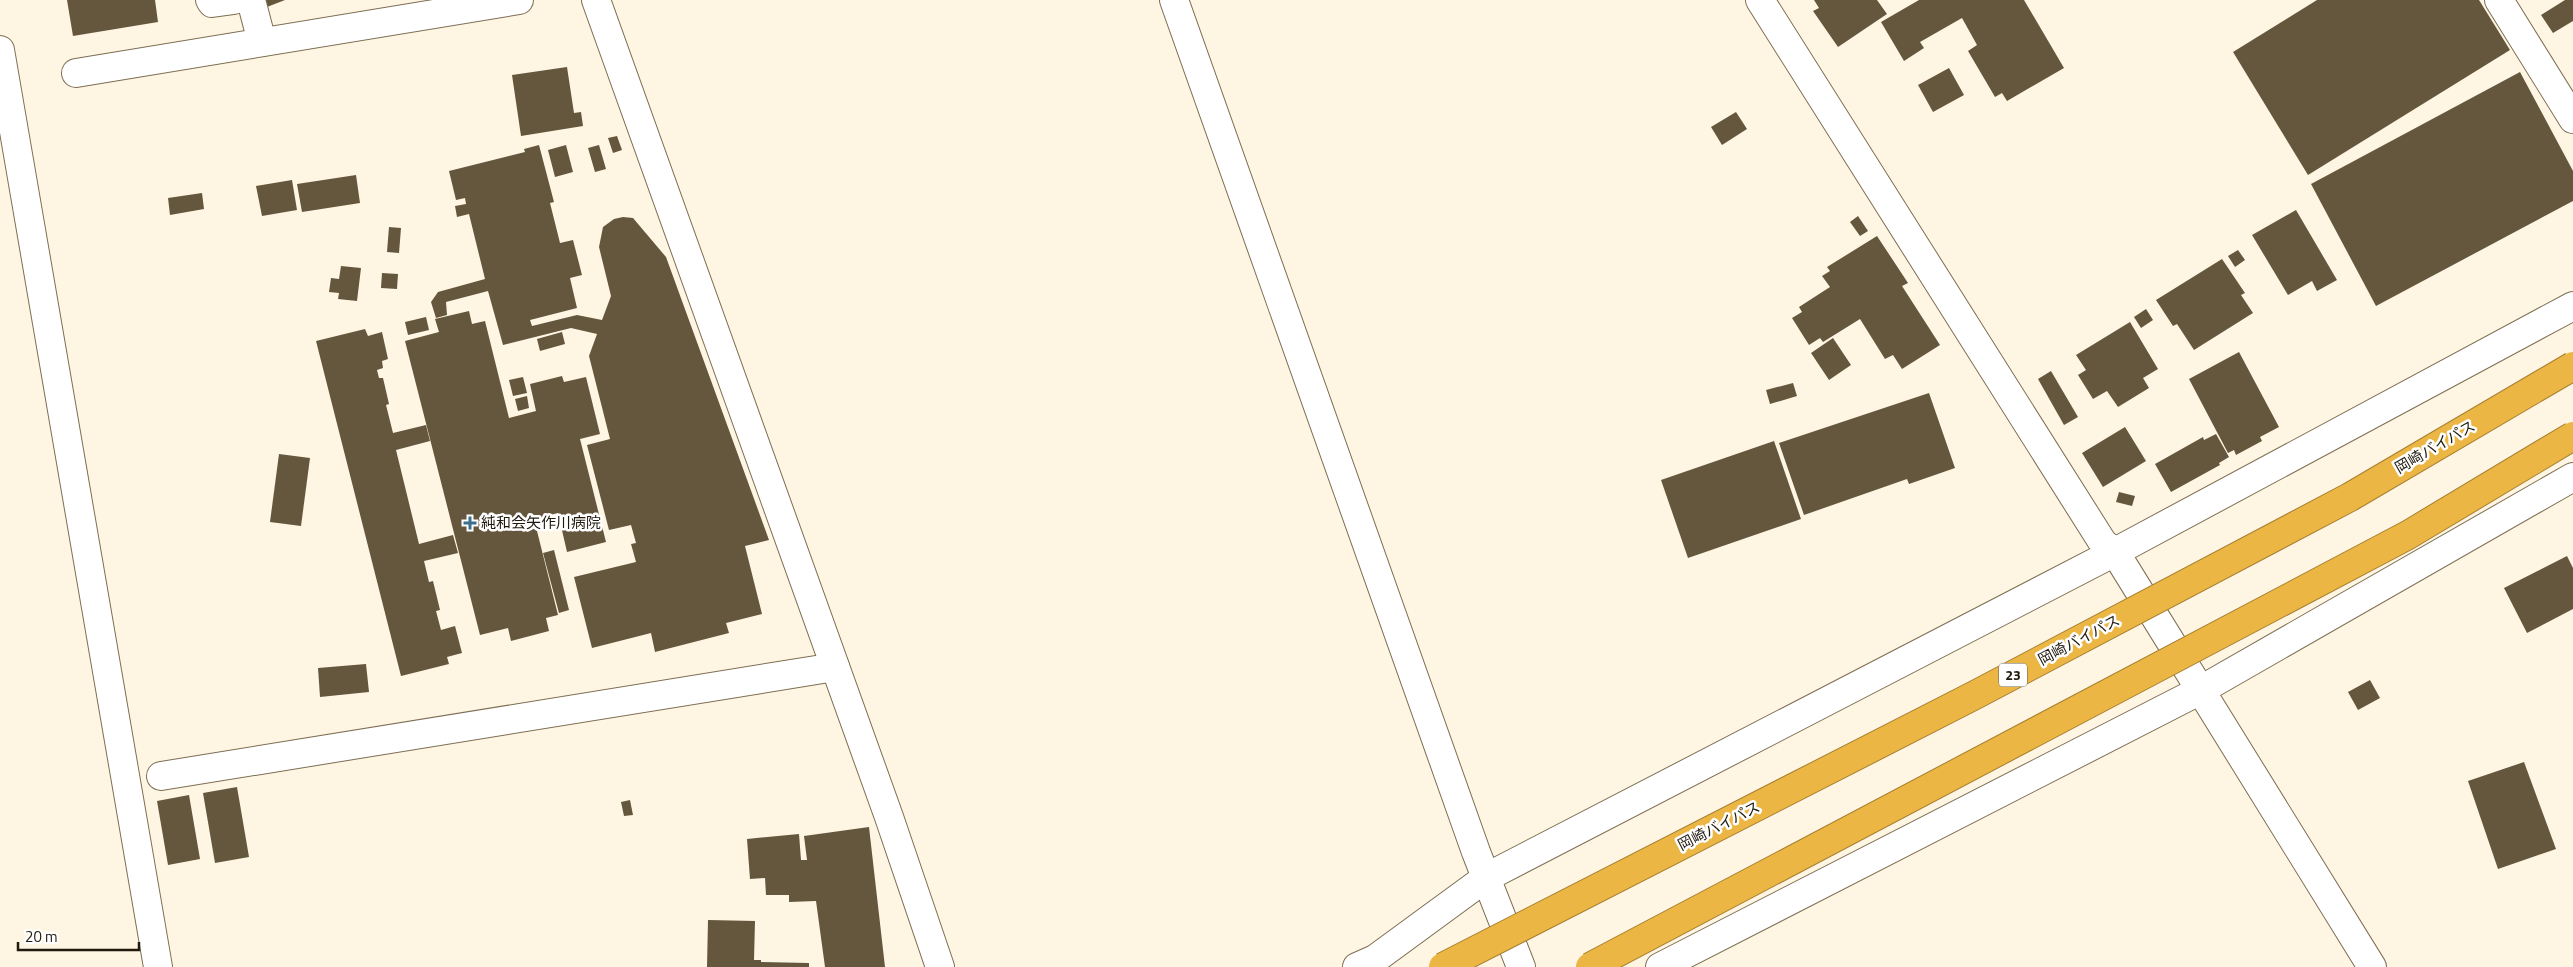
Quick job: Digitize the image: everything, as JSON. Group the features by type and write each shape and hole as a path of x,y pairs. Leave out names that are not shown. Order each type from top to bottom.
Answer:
{"highway":[{"name":"岡崎バイパス","path":"1443,967 1975,695 2350,497 2573,366"},
{"path":"1590,967 2408,535 2573,436"}],"street":[{"path":"210,0 212,3 234,0"},
{"path":"251,0 262,42"},
{"path":"76,73 519,0"},
{"path":"596,0 835,667 940,967"},
{"path":"1174,0 1476,852 1520,967"},
{"path":"1760,0 2103,543 2115,552 2199,691 2372,967"},
{"path":"2499,0 2573,119"},
{"path":"0,50 158,967"},
{"path":"1358,967 1375,959 1487,877 2115,552 2573,306"},
{"path":"1660,967 2199,691 2573,477"},
{"path":"160,776 835,667"}],"building":[{"path":"67,0 155,0 158,22 73,36"},
{"path":"264,0 285,0 267,7"},
{"path":"1814,0 1877,0 1887,14 1838,47 1813,11 1819,8"},
{"path":"1919,0 2024,0 2064,68 2007,101 2002,93 1995,97 1968,51 1977,45 1962,18 1920,42 1924,48 1904,61 1881,22"},
{"path":"2317,0 2479,0 2510,50 2308,175 2233,52"},
{"path":"2565,0 2573,0 2573,21 2553,33 2541,15"},
{"path":"567,67 574,113 581,112 583,126 521,136 512,75"},
{"path":"1949,68 1964,95 1933,112 1918,85"},
{"path":"2520,72 2573,171 2573,201 2376,306 2311,184"},
{"path":"1736,112 1747,129 1722,145 1711,127"},
{"path":"617,136 622,150 613,153 608,138"},
{"path":"539,145 554,202 550,203 560,243 573,240 582,275 570,278 577,308 530,320 532,326 577,315 602,320 611,296 599,247 603,227 614,219 623,217 633,218 666,257 769,540 745,546 762,614 726,623 729,633 655,652 651,633 592,648 574,577 636,562 631,544 636,543 631,525 609,530 587,445 610,439 589,356 597,334 571,328 503,345 488,291 446,302 447,315 436,318 431,302 438,292 485,279 469,214 457,217 455,206 466,204 465,198 456,200 449,171 525,152 524,149"},
{"path":"566,145 573,172 555,177 548,150"},
{"path":"599,145 606,169 595,172 588,148"},
{"path":"356,175 360,203 302,212 297,184"},
{"path":"292,180 297,210 262,216 256,186"},
{"path":"202,193 204,209 170,215 168,198"},
{"path":"2296,210 2337,280 2317,291 2312,281 2288,295 2252,235"},
{"path":"1858,216 1868,231 1860,236 1850,222"},
{"path":"389,227 401,228 399,253 387,252"},
{"path":"1877,236 1908,283 1902,286 1940,345 1902,369 1893,355 1885,359 1860,319 1823,342 1820,338 1809,345 1792,318 1802,312 1799,307 1830,287 1822,276 1830,271 1827,267"},
{"path":"2238,250 2245,260 2235,267 2228,256"},
{"path":"2222,259 2245,293 2241,295 2253,313 2194,350 2177,324 2173,326 2156,300"},
{"path":"341,266 361,268 357,301 338,299 339,293 329,292 331,278 339,279"},
{"path":"382,273 398,274 397,289 381,288"},
{"path":"2146,309 2153,320 2141,328 2134,317"},
{"path":"469,311 472,324 485,321 509,418 536,411 530,384 562,376 564,382 586,377 600,434 580,439 606,542 567,552 558,513 534,519 558,615 546,618 549,631 511,641 508,628 480,635 405,341 439,332 435,319"},
{"path":"426,317 429,330 408,335 405,322"},
{"path":"2130,322 2158,369 2143,378 2149,388 2118,407 2107,391 2093,399 2078,375 2086,370 2076,355"},
{"path":"365,329 368,336 382,332 388,359 382,361 383,368 377,370 379,378 383,378 389,404 386,405 393,433 426,425 430,441 396,450 419,544 453,535 458,553 424,561 429,582 433,581 440,610 436,611 441,630 455,626 462,653 447,657 449,664 401,676 316,341"},
{"path":"562,332 565,344 540,351 537,339"},
{"path":"1833,338 1851,365 1829,380 1811,353"},
{"path":"2239,352 2279,427 2260,437 2262,441 2236,455 2234,450 2228,453 2189,379"},
{"path":"2051,371 2078,417 2064,425 2038,379"},
{"path":"523,377 527,393 513,396 509,380"},
{"path":"1793,383 1797,396 1770,404 1766,390"},
{"path":"1929,393 1955,468 1909,484 1907,479 1804,515 1779,443"},
{"path":"527,396 529,408 518,411 515,399"},
{"path":"2125,427 2146,461 2103,487 2082,453"},
{"path":"2216,434 2229,457 2219,463 2220,465 2171,492 2155,464 2203,437 2204,440"},
{"path":"1774,441 1801,519 1688,558 1661,480"},
{"path":"279,454 310,458 301,526 270,522"},
{"path":"2119,492 2135,496 2132,506 2116,502"},
{"path":"554,550 569,610 559,613 543,553"},
{"path":"2567,556 2573,568 2573,609 2527,633 2504,588"},
{"path":"366,664 369,692 320,697 318,668"},
{"path":"2370,680 2380,698 2358,710 2348,692"},
{"path":"2524,762 2556,849 2498,869 2468,781"},
{"path":"237,787 249,857 215,863 203,793"},
{"path":"189,795 200,859 168,865 157,801"},
{"path":"630,800 633,815 624,816 621,802"},
{"path":"869,827 885,967 825,967 816,901 789,902 789,895 766,895 765,878 750,879 747,839 799,834 801,860 807,860 804,836"},
{"path":"708,920 755,921 754,960 761,960 761,962 809,963 809,967 707,967"}],"place":[{"name":"純和会矢作川病院","path":"470,523"}]}
